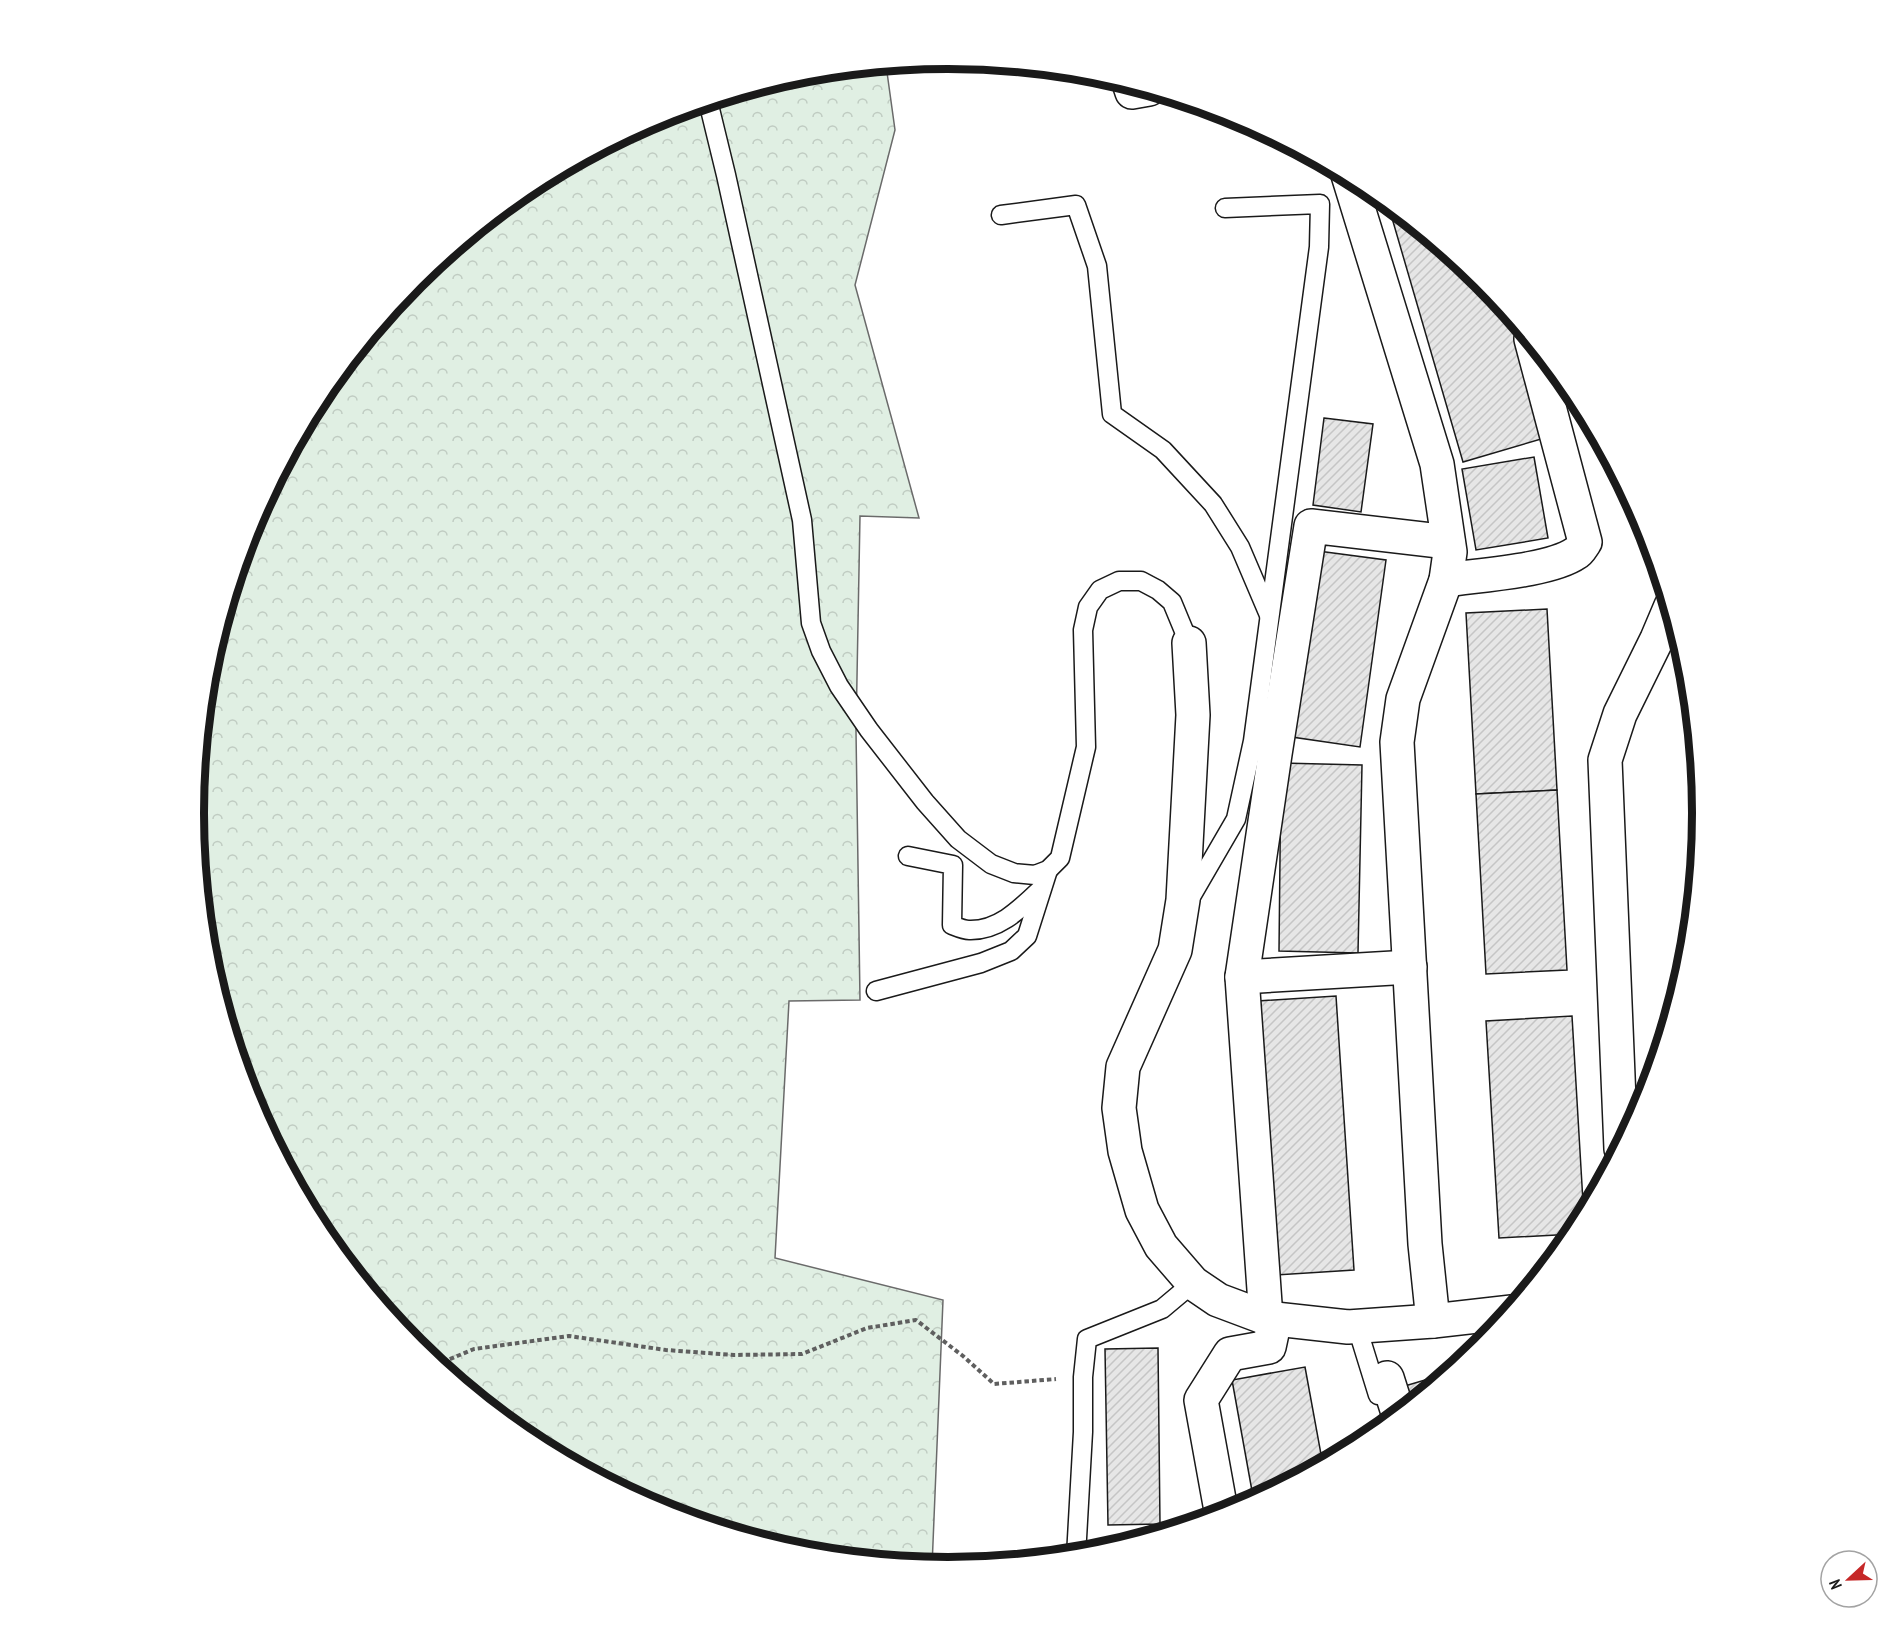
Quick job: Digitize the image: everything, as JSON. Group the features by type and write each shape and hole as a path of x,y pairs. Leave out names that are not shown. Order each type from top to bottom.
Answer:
{"street":[{"path":"1352,188 1437,464 1450,552 1446,580 1403,699 1397,742 1425,1244 1433,1322"},
{"path":"1446,580 1539,567 1560,561 1578,552 1585,542 1535,356"},
{"path":"1220,1506 1201,1400 1230,1354 1269,1347 1271,1318 1242,977 1311,526 1448,542"},
{"path":"1620,1133 1605,760 1620,714 1667,616"},
{"path":"1189,643 1193,715 1181,915 1175,950 1124,1067 1119,1108 1125,1151 1142,1210 1161,1246 1193,1283 1218,1300 1271,1318 1357,1327 1433,1322 1499,1314"},
{"path":"1242,977 1410,967"},
{"path":"1388,1378 1397,1408"}],"lane":[{"path":"710,109 802,520 811,623 821,651 839,686 869,730 958,839 991,864 1014,873 1035,875 1048,870 1060,858 1086,747 1083,630 1088,608 1100,590 1119,581 1141,581 1158,590 1172,602 1189,643"},
{"path":"1181,915 1236,819 1252,741 1319,247 1320,204 1225,208"},
{"path":"1001,216 1076,205 1097,266 1112,414 1163,450 1213,504 1240,547 1269,617"},
{"path":"908,856 953,865 952,925 968,931 990,928 1013,914 1043,888"},
{"path":"876,991 981,963 1011,951 1028,936 1048,870"},
{"path":"1077,1547 1083,1432 1083,1377 1087,1339 1162,1309 1193,1283"},
{"path":"1357,1327 1384,1417"}],"path":[{"path":"445,1361 474,1349 569,1336 666,1350 734,1356 802,1354 867,1328 915,1320 963,1356 994,1384 1083,1377"}],"green space":[{"path":"887,72 895,130 855,285 919,518 860,516 856,731 860,1000 789,1001 775,1258 943,1300 932,1557 851,1552 756,1533 664,1501 576,1458 535,1433 495,1404 422,1340 358,1267 329,1227 281,1143 244,1053 229,1006 218,959 210,911 206,862 204,814 210,716 229,621 244,574 281,484 304,441 329,400 389,323 422,287 495,223 535,194 619,146 664,126 756,94 803,83"}],"building":[{"path":"1392,218 1402,223 1475,287 1517,334 1548,437 1463,462"},
{"path":"1324,418 1373,424 1361,512 1313,505"},
{"path":"1534,457 1548,538 1476,550 1462,469"},
{"path":"1318,551 1386,560 1360,747 1292,737"},
{"path":"1547,609 1557,790 1476,794 1466,613"},
{"path":"1281,763 1362,765 1358,953 1279,951"},
{"path":"1557,790 1567,970 1486,974 1476,794"},
{"path":"1336,996 1354,1270 1276,1275 1258,1001"},
{"path":"1572,1016 1583,1202 1562,1235 1499,1238 1486,1021"},
{"path":"1158,1348 1160,1524 1108,1525 1105,1349"},
{"path":"1305,1367 1322,1458 1252,1492 1232,1380"},
{"path":"1434,1377 1403,1403 1398,1388"}]}
